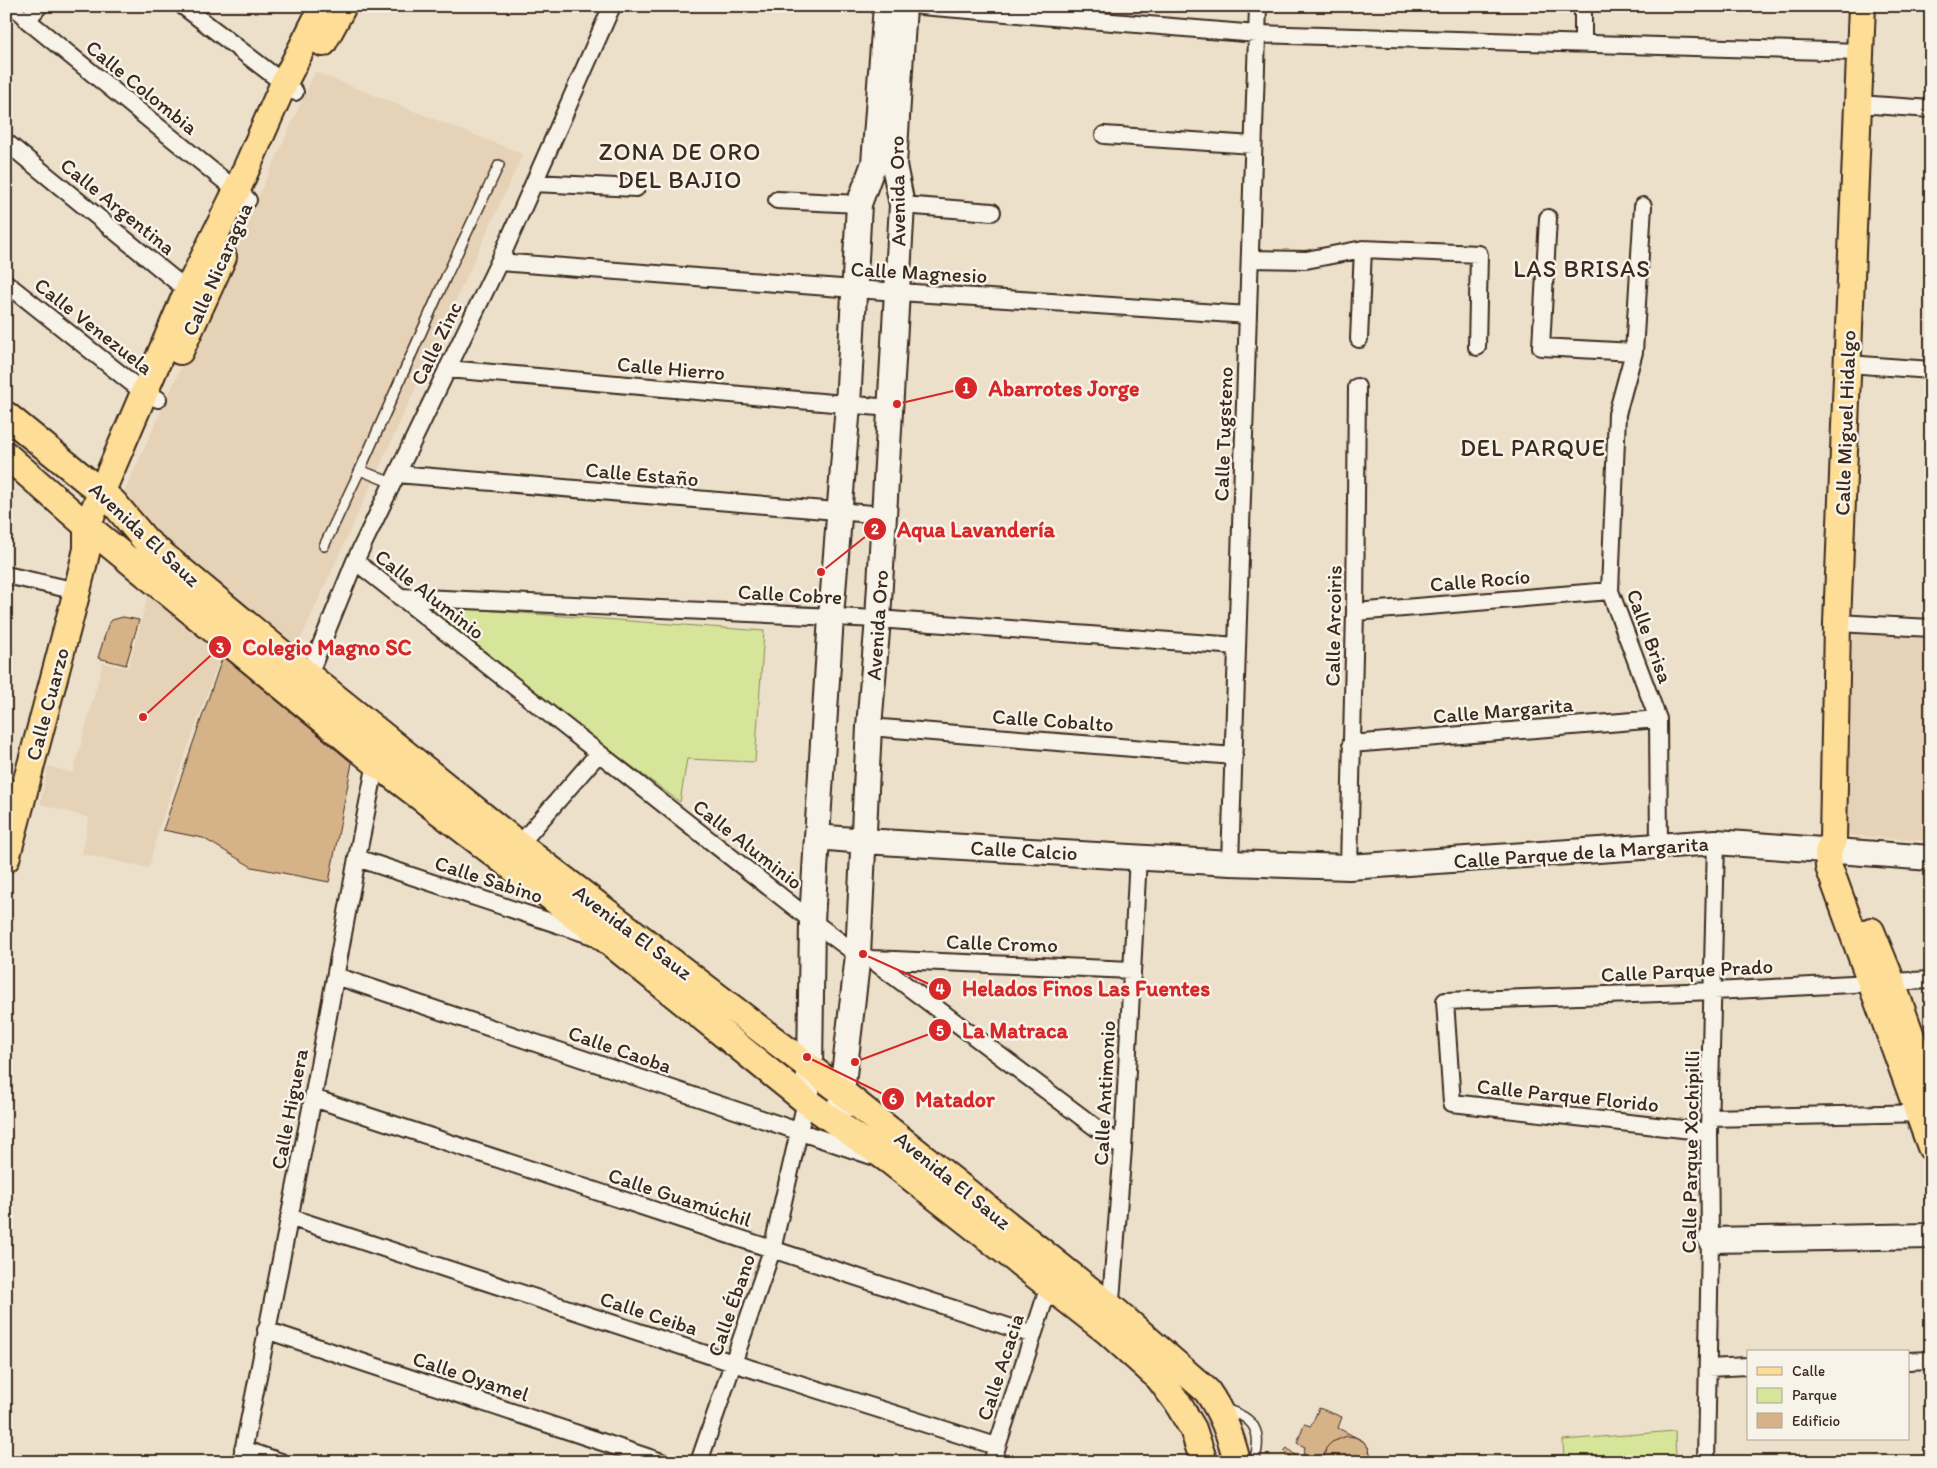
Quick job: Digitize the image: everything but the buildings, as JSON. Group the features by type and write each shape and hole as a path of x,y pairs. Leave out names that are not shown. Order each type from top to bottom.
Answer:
{"main road":[{"name":"Calle Nicaragua","path":"91,537 108,498 121,479 150,396 290,88 323,6"},
{"name":"Calle Nicaragua","path":"290,88 343,6"},
{"name":"Avenida Oro","path":"806,1101 810,1068 812,921 831,617 848,405 859,204 874,163 886,6"},
{"name":"Avenida Oro","path":"837,1123 865,957 864,841 869,727 878,619 902,205 894,165 904,6"},
{"name":"Calle Miguel Hidalgo","path":"1862,6 1837,623 1834,848 1829,868 1881,981 1927,1107 1931,1147"},
{"name":"Avenida El Sauz","path":"6,415 108,498 146,541 303,687 376,763 608,941 806,1101 890,1162 1049,1286 1109,1319 1171,1394 1193,1429 1204,1462"},
{"name":"Avenida El Sauz","path":"6,455 91,537 303,687 519,846 842,1092 1109,1319 1207,1390 1219,1407 1233,1444 1237,1462"},
{"name":"Calle Cuarzo","path":"6,859 14,801 77,591 91,537"},
{"name":"Calle Calcio","path":"817,837 1230,863"},
{"name":"Calle Parque de la Margarita","path":"1230,863 1349,867 1716,842 1834,848 1931,858"},
{"path":"1710,1240 1931,1236"}],"street":[{"name":"Calle Colombia","path":"10,6 242,196"},
{"path":"27,20 39,6"},
{"path":"183,6 290,88"},
{"name":"Calle Zinc","path":"303,687 355,561 499,262 612,6"},
{"path":"921,6 1257,34 1860,52"},
{"name":"Calle Tugsteno","path":"1230,863 1258,6"},
{"path":"1583,6 1583,44"},
{"path":"1858,104 1931,108"},
{"path":"1104,135 1253,144"},
{"name":"Calle Argentina","path":"6,142 195,296"},
{"path":"534,183 636,188"},
{"path":"777,200 859,204"},
{"path":"902,205 992,212"},
{"name":"Calle Brisa","path":"1643,206 1634,352 1617,414 1610,591 1658,719 1659,846"},
{"path":"1548,218 1540,347 1634,352"},
{"path":"1250,259 1306,260 1364,249 1479,254 1478,347"},
{"path":"1359,339 1364,249"},
{"name":"Calle Magnesio","path":"499,262 854,289 896,290 1248,315"},
{"name":"Calle Venezuela","path":"6,283 150,396"},
{"path":"1848,364 1931,370"},
{"name":"Calle Hierro","path":"447,369 890,408"},
{"name":"Calle Arcoiris","path":"1349,867 1355,612 1357,387"},
{"name":"Calle Estaño","path":"395,479 884,515"},
{"name":"Calle Aluminio","path":"355,561 812,921 865,957 1122,1148"},
{"path":"6,575 77,591"},
{"name":"Calle Rocío","path":"1355,612 1610,591"},
{"name":"Calle Cobre","path":"400,597 878,619 1237,646"},
{"path":"1837,623 1931,628"},
{"name":"Calle Margarita","path":"1352,744 1658,719"},
{"name":"Calle Cobalto","path":"869,727 1234,756"},
{"path":"519,846 598,754"},
{"name":"Calle Higuera","path":"242,1455 313,1098 376,763"},
{"name":"Calle Parque Xochipilli","path":"1706,1462 1716,842"},
{"name":"Calle Antimonio","path":"1109,1319 1122,1148 1138,856"},
{"name":"Calle Sabino","path":"357,858 608,941"},
{"name":"Calle Cromo","path":"865,957 1132,970"},
{"name":"Calle Caoba","path":"336,976 890,1162"},
{"name":"Calle Parque Prado","path":"1452,1103 1445,1001 1714,991 1881,981 1931,980"},
{"name":"Calle Guamúchil","path":"313,1098 1033,1335"},
{"name":"Calle Ébano","path":"698,1462 772,1250 806,1101"},
{"name":"Calle Parque Florido","path":"1452,1103 1710,1125 1927,1107"},
{"name":"Calle Ceiba","path":"289,1217 733,1363 996,1446"},
{"name":"Calle Acacia","path":"992,1462 1049,1286"},
{"name":"Calle Oyamel","path":"266,1330 662,1462"},
{"path":"1910,1361 1931,1360"},
{"path":"1708,1368 1747,1366"},
{"path":"242,1455 281,1462"}],"lane":[{"path":"324,546 499,165"},
{"path":"360,470 395,479"},
{"path":"1219,1407 1244,1416 1252,1424 1259,1442 1254,1462"}],"shaded area":[{"path":"315,72 523,154 295,651 157,543 123,495"},
{"path":"148,596 221,655 159,828 149,868 82,854 89,818 40,804 48,766 73,773 103,663 128,668"},
{"path":"1853,633 1931,638 1931,841 1846,835"}],"green space":[{"path":"414,605 764,631 755,762 687,759 680,802"},
{"path":"1675,1431 1676,1462 1564,1462 1563,1440"}],"place":[{"name":"Abarrotes Jorge","path":"897,404"},
{"name":"Aqua Lavandería","path":"821,572"},
{"name":"Colegio Magno SC","path":"143,717"},
{"name":"Helados Finos Las Fuentes","path":"863,954"},
{"name":"Matador","path":"807,1057"},
{"name":"La Matraca","path":"855,1062"}],"district":[{"name":"ZONA DE ORO DEL BAJIO","path":"680,165"},
{"name":"LAS BRISAS","path":"1582,268"},
{"name":"DEL PARQUE","path":"1533,447"}]}
